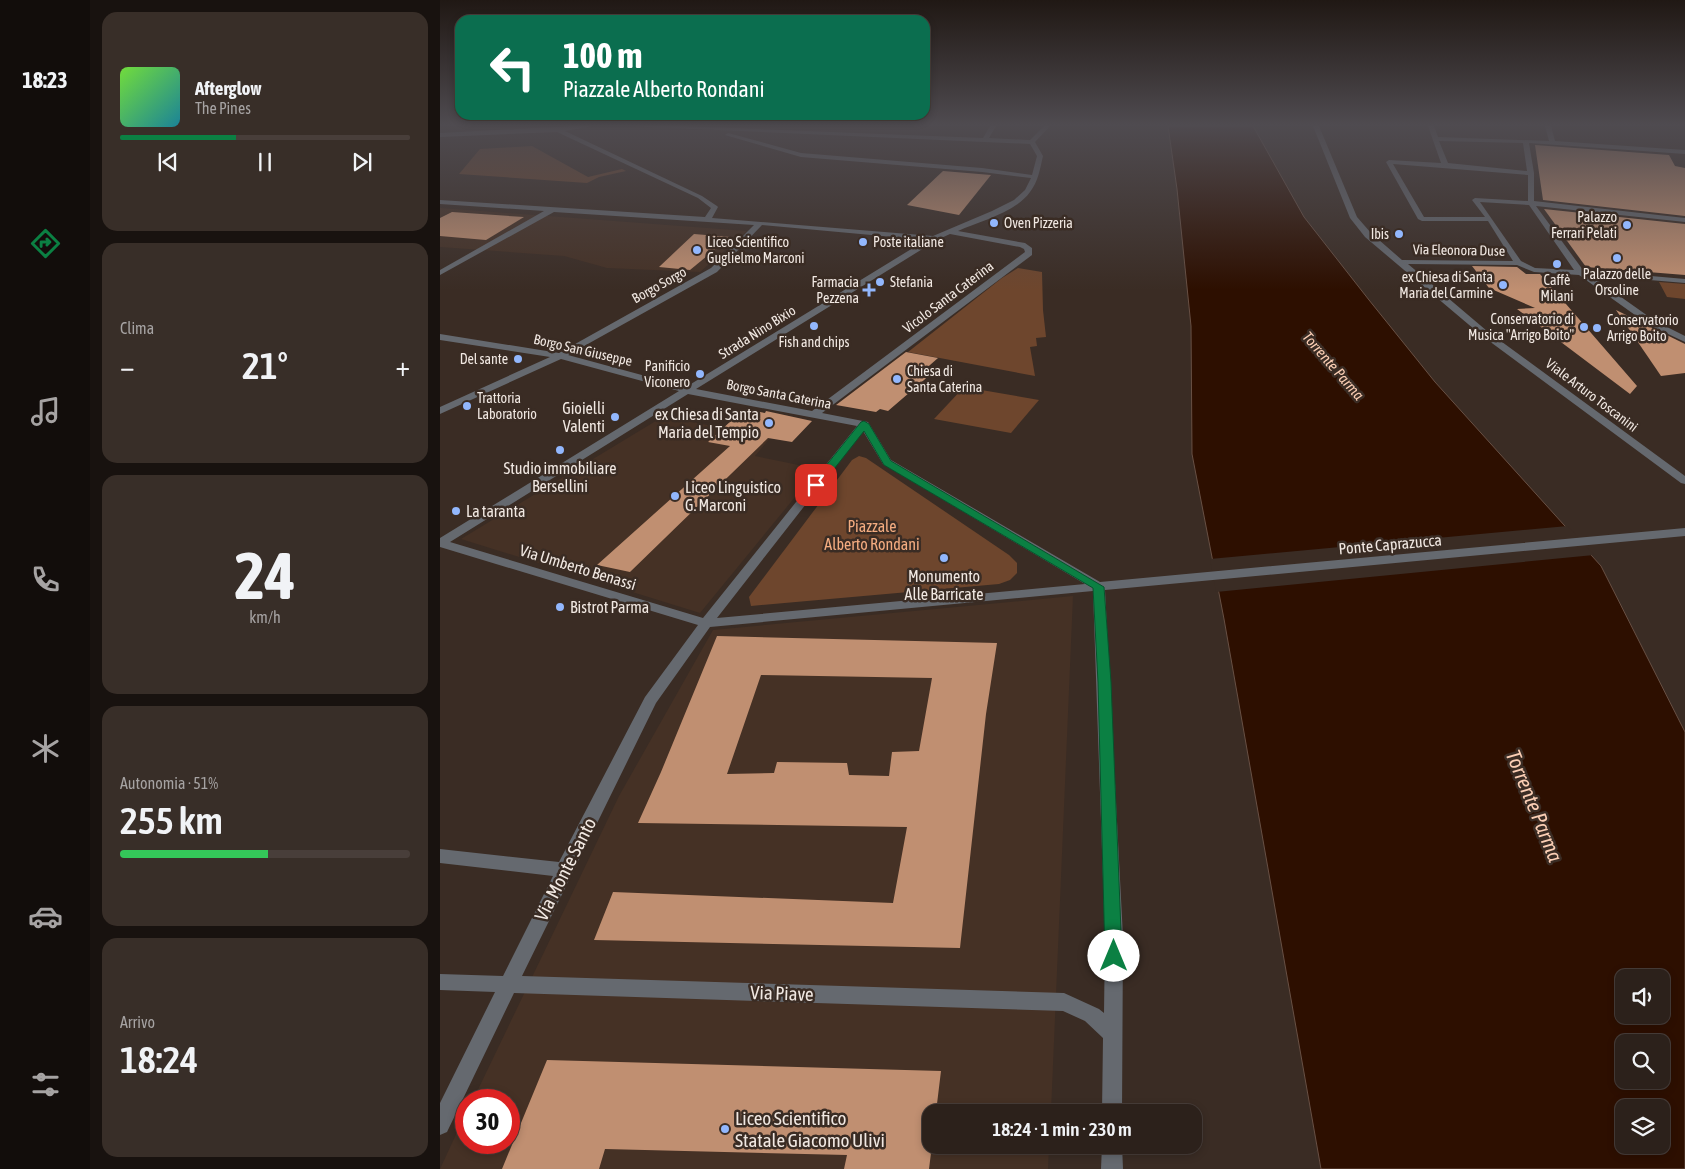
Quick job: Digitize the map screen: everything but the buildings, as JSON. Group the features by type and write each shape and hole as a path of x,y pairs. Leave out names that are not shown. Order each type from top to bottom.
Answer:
{"street":[{"path":"664,181 715,207 707,220"},
{"name":"Strada Nino Bixio","path":"440,543 934,238 1011,205 1025,194 1032,181"},
{"name":"Viale Arturo Toscanini","path":"1339,181 1354,218 1368,235 1399,262 1484,333 1685,481"},
{"path":"1400,181 1422,219 1490,219"},
{"path":"1532,181 1531,203 1580,272 1652,323 1685,339"},
{"path":"1518,263 1490,219 1475,200 1531,203 1685,220"},
{"path":"440,202 760,223 934,238"},
{"path":"440,273 553,209"},
{"name":"Borgo Sorgo","path":"440,411 560,356 714,270 760,223"},
{"name":"Vicolo Santa Caterina","path":"814,414 1029,253 1028,248 1022,245 948,232"},
{"name":"Via Eleonora Duse","path":"1399,262 1518,263 1534,270 1685,281"},
{"name":"Borgo San Giuseppe","path":"440,337 560,356 689,391"},
{"name":"Borgo Santa Caterina","path":"689,391 864,424"},
{"path":"706,623 864,424 887,462 1099,587"},
{"name":"Ponte Caprazucca","path":"1099,587 1685,532"},
{"name":"Via Umberto Benassi","path":"440,543 706,623"},
{"path":"706,623 1099,587"},
{"path":"1099,587 1114,937 1112,1104"},
{"name":"Via Monte Santo","path":"440,1125 564,870 650,701 706,623"},
{"path":"440,856 564,870"},
{"name":"Via Piave","path":"440,982 1064,1002 1092,1015 1113,1034"},
{"path":"1112,1154 1112,1169"}],"shaded area":[{"path":"440,208 747,231 700,272 607,268 564,256 440,247"},
{"path":"664,416 770,438 755,456 818,469 700,613 461,539"},
{"path":"1073,596 1051,1104 922,1104 922,1154 1049,1154 1048,1169 440,1169 455,1137 455,1154 520,1154 520,1089 478,1089 619,796 713,630"}],"green space":[{"path":"552,181 592,181 587,183"},
{"path":"1018,268 1042,272 1046,337 1036,338 1037,346 1030,347 1035,376 908,352 1002,278"},
{"path":"1659,282 1685,284 1685,299 1667,297"},
{"path":"964,387 1039,400 1011,433 934,419"},
{"name":"Piazzale Alberto Rondani","path":"859,456 866,458 1009,555 1017,563 1017,573 1010,580 999,584 751,606 749,597 852,460"}],"water":[{"name":"Torrente Parma","path":"1176,181 1284,181 1304,217 1435,382 1601,566 1685,732 1685,1169 1321,1169 1224,619 1192,454 1191,326"}],"pier":[{"path":"1568,526 1594,555 1216,592 1210,559"}],"place":[{"name":"Oven Pizzeria","path":"994,223"},
{"name":"Palazzo Ferrari Pelati","path":"1627,225"},
{"name":"Ibis","path":"1399,234"},
{"name":"Poste italiane","path":"863,242"},
{"name":"Liceo Scientifico Guglielmo Marconi","path":"697,250"},
{"name":"Palazzo delle Orsoline","path":"1617,258"},
{"name":"Caffè Milani","path":"1557,264"},
{"name":"Stefania","path":"880,282"},
{"name":"ex Chiesa di Santa Maria del Carmine","path":"1503,285"},
{"name":"Farmacia Pezzena","path":"869,290"},
{"name":"Fish and chips","path":"814,326"},
{"name":"Conservatorio di Musica \"Arrigo Boito\"","path":"1584,327"},
{"name":"Conservatorio Arrigo Boito","path":"1597,328"},
{"name":"Del sante","path":"518,359"},
{"name":"Panificio Viconero","path":"700,374"},
{"name":"Chiesa di Santa Caterina","path":"897,379"},
{"name":"Trattoria Laboratorio","path":"467,406"},
{"name":"Gioielli Valenti","path":"615,417"},
{"name":"ex Chiesa di Santa Maria del Tempio","path":"769,423"},
{"name":"Studio immobiliare Bersellini","path":"560,450"},
{"name":"Liceo Linguistico G. Marconi","path":"675,496"},
{"name":"La taranta","path":"456,511"},
{"name":"Monumento Alle Barricate","path":"944,558"},
{"name":"Bistrot Parma","path":"560,607"},
{"name":"Liceo Scientifico Statale Giacomo Ulivi","path":"725,1129"}],"route":[{"path":"816,485 864,424 887,462 1099,587 1114,956"}]}
